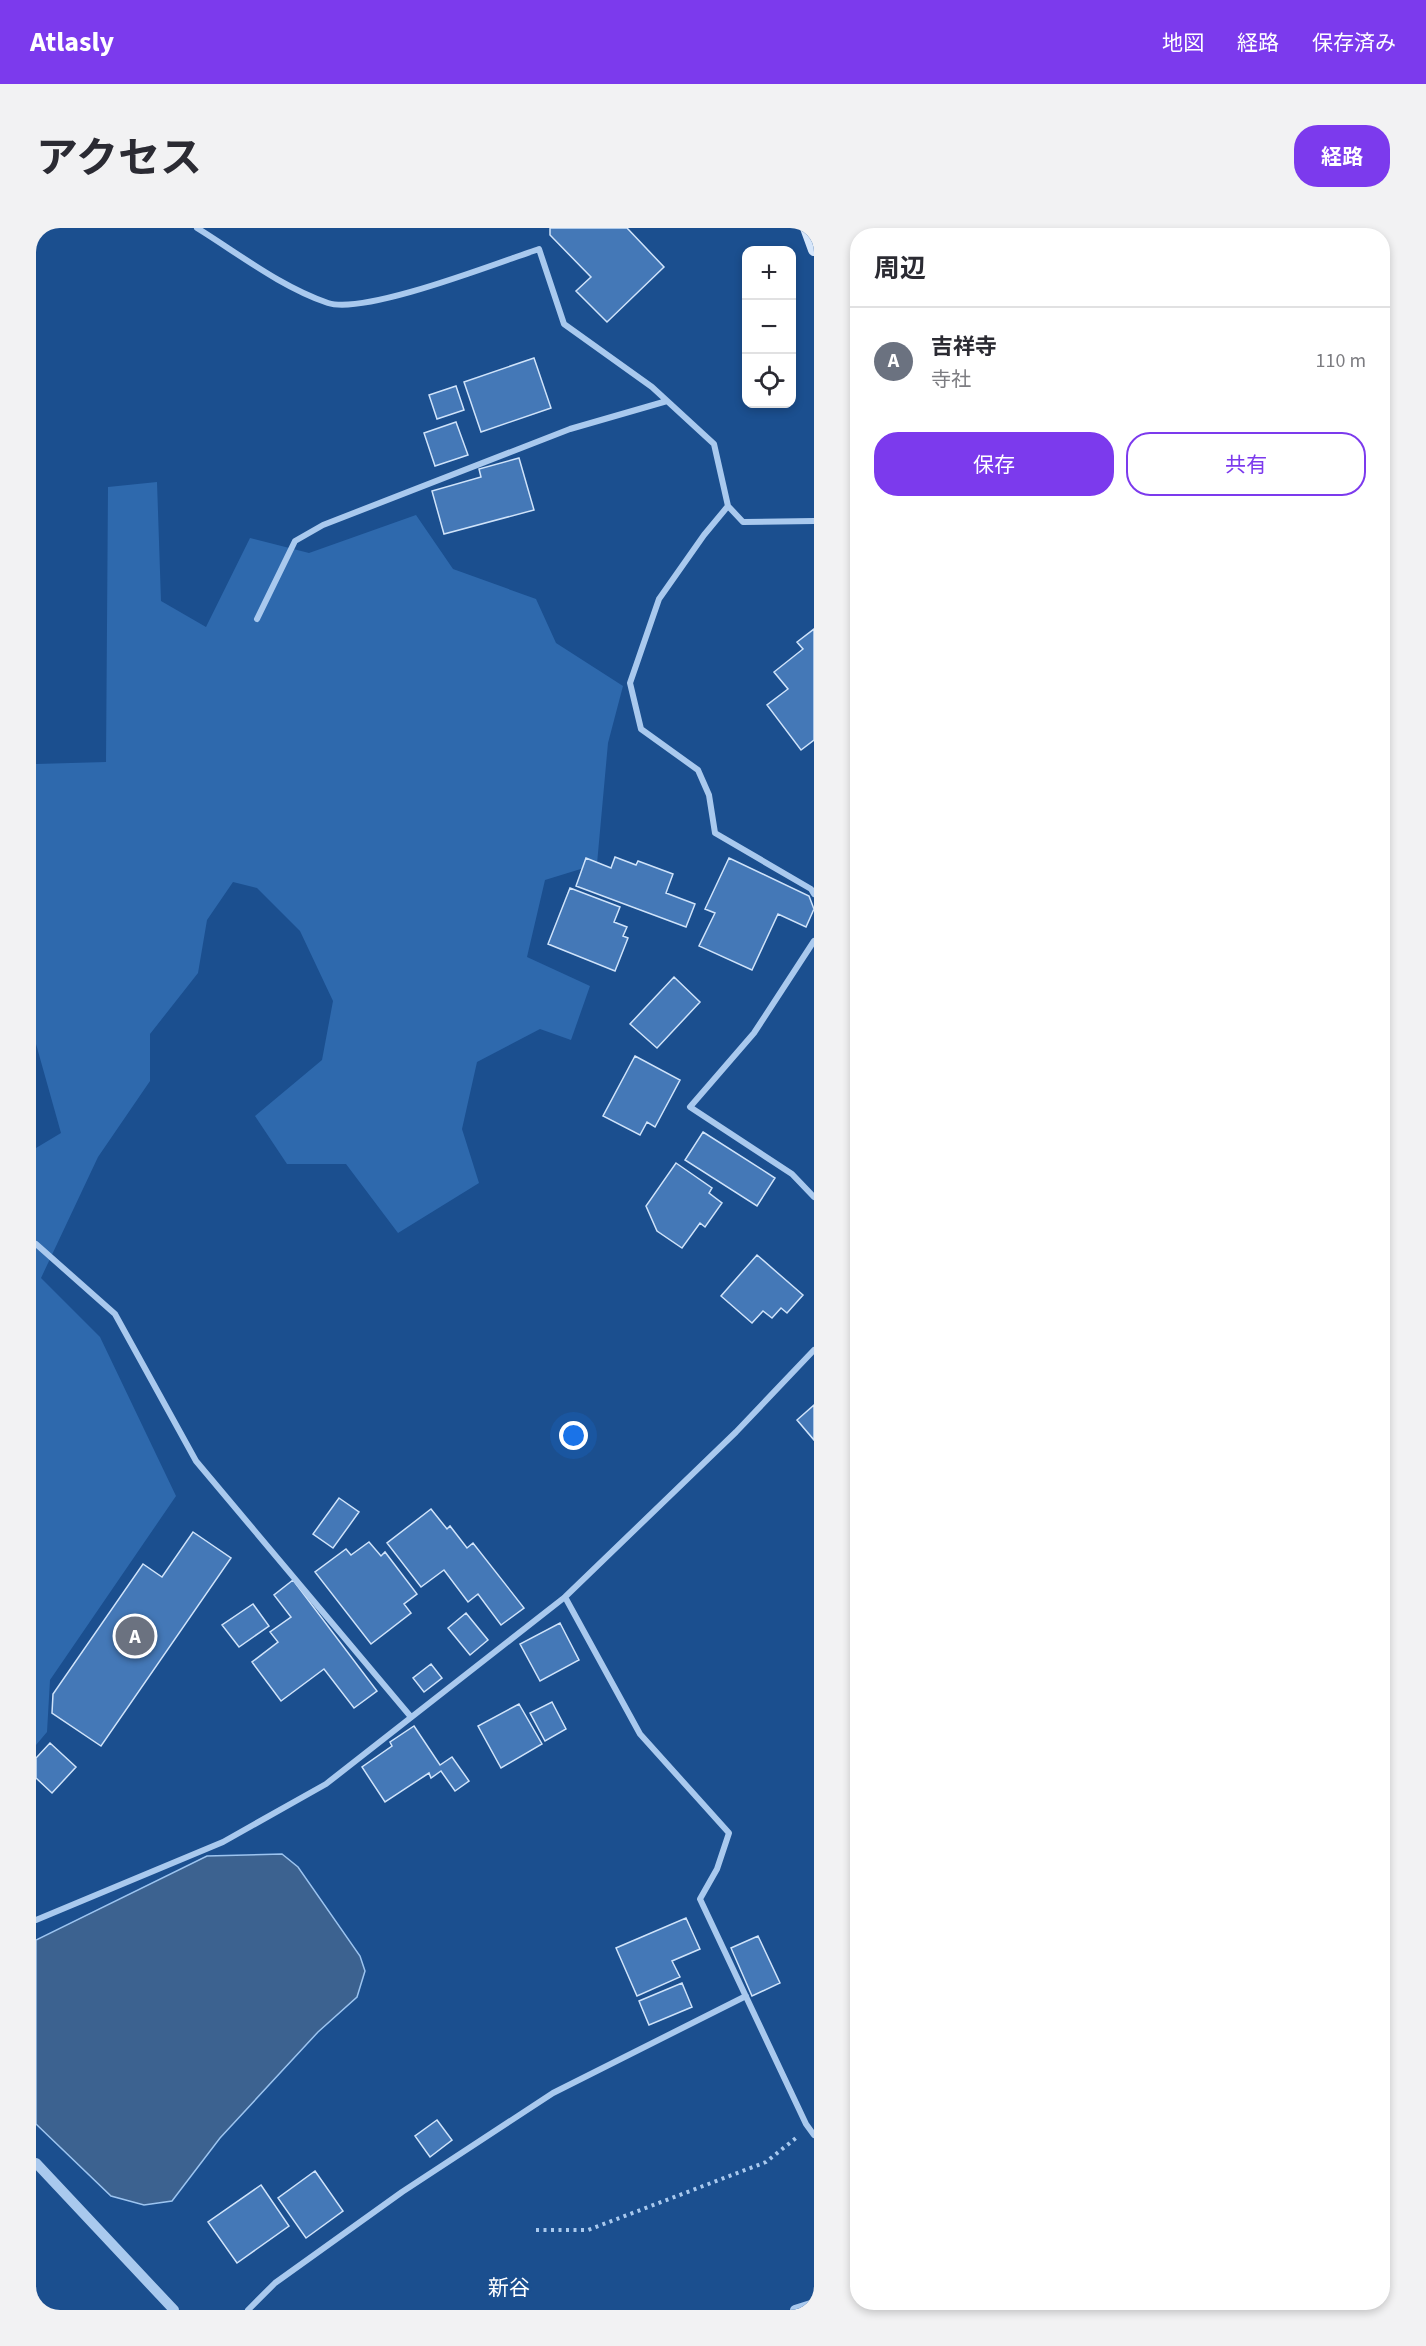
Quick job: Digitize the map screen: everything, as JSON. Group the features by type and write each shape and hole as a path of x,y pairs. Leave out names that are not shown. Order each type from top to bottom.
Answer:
{"main road":[{"path":"806,228 814,250"}],"street":[{"path":"197,228 292,287 330,304 372,303 539,249 564,324 652,387 714,444 728,506 743,522 814,521"},
{"path":"257,619 295,542 322,525 570,429 667,401"},
{"path":"728,506 704,535 659,599 630,683 640,729 698,770 709,795 715,833 811,889 814,894"},
{"path":"814,941 754,1033 690,1107 792,1174 814,1197"},
{"path":"36,1244 115,1314 196,1461 411,1717"},
{"path":"36,1920 223,1842 326,1784 565,1597 736,1432 814,1350"},
{"path":"565,1597 640,1734 729,1833 717,1869 700,1899 814,2134"},
{"path":"248,2310 275,2283 392,2199 553,2093 746,1996"},
{"path":"36,2163 174,2310"},
{"path":"795,2310 814,2304"}],"path":[{"path":"536,2230 588,2230 766,2162 809,2127"}],"shaded area":[{"path":"157,482 161,601 206,627 250,538 309,553 416,515 453,569 536,599 556,643 623,686 608,743 597,864 545,880 527,957 590,986 571,1040 540,1029 477,1062 462,1129 479,1183 398,1233 346,1164 287,1164 255,1116 322,1060 333,1001 300,931 257,888 233,882 207,920 198,973 150,1034 150,1081 98,1157 41,1278 100,1337 176,1496 50,1680 47,1732 36,1745 36,1148 61,1133 36,1044 36,764 106,762 108,487"},
{"path":"282,1854 298,1867 360,1956 365,1971 357,1997 318,2032 220,2138 172,2201 144,2205 111,2196 36,2124 36,1940 207,1856"}],"building":[{"path":"550,228 627,228 664,267 607,322 576,291 591,277 550,235"},
{"path":"534,358 551,408 481,432 464,382"},
{"path":"456,386 464,410 437,419 429,395"},
{"path":"456,422 468,455 435,466 424,433"},
{"path":"519,458 534,510 444,534 432,491 481,477 479,469"},
{"path":"814,629 814,740 801,750 767,705 788,689 774,672 803,649 797,642"},
{"path":"615,857 636,865 638,861 673,874 666,893 695,904 686,927 576,886 586,858 611,868"},
{"path":"729,858 809,896 814,909 806,927 778,914 752,970 699,946 715,913 705,909"},
{"path":"570,888 620,907 614,922 627,927 623,936 628,938 615,971 548,944"},
{"path":"674,977 700,1002 657,1048 630,1024"},
{"path":"635,1056 680,1080 655,1127 647,1122 640,1135 603,1116"},
{"path":"703,1132 775,1178 757,1206 685,1160"},
{"path":"676,1163 712,1188 709,1193 722,1203 705,1227 700,1223 682,1248 657,1231 646,1206"},
{"path":"757,1255 803,1295 787,1313 781,1308 772,1318 763,1311 752,1323 721,1296"},
{"path":"814,1405 814,1440 797,1420"},
{"path":"339,1498 359,1512 333,1548 313,1534"},
{"path":"431,1509 447,1529 450,1526 467,1548 473,1543 524,1608 501,1625 478,1594 468,1602 444,1570 421,1587 387,1543"},
{"path":"193,1532 231,1558 101,1746 52,1713 53,1694 143,1564 162,1577"},
{"path":"369,1542 381,1556 385,1552 417,1594 404,1604 411,1613 371,1644 315,1572 346,1549 351,1555"},
{"path":"293,1580 377,1691 354,1708 324,1669 281,1701 252,1662 278,1642 270,1632 291,1617 274,1595"},
{"path":"253,1604 269,1626 239,1647 222,1625"},
{"path":"466,1613 488,1640 470,1655 448,1628"},
{"path":"560,1623 579,1660 540,1681 520,1644"},
{"path":"431,1664 442,1678 424,1692 413,1678"},
{"path":"552,1702 566,1729 545,1741 530,1713"},
{"path":"519,1704 542,1744 501,1768 478,1726"},
{"path":"414,1726 440,1765 452,1757 469,1781 455,1791 441,1771 431,1778 429,1773 385,1802 362,1767 392,1746 390,1742"},
{"path":"50,1743 76,1767 52,1793 36,1778 36,1758"},
{"path":"686,1918 700,1949 672,1961 680,1977 637,1996 616,1948"},
{"path":"758,1936 780,1983 752,1996 731,1948"},
{"path":"682,1983 692,2007 649,2025 639,2001"},
{"path":"437,2120 452,2140 430,2157 415,2136"},
{"path":"315,2171 343,2211 306,2238 278,2198"},
{"path":"261,2185 289,2226 237,2263 208,2222"}],"place":[{"name":"吉祥寺","path":"135,1636"}],"district":[{"name":"新谷","path":"509,2288"}]}
